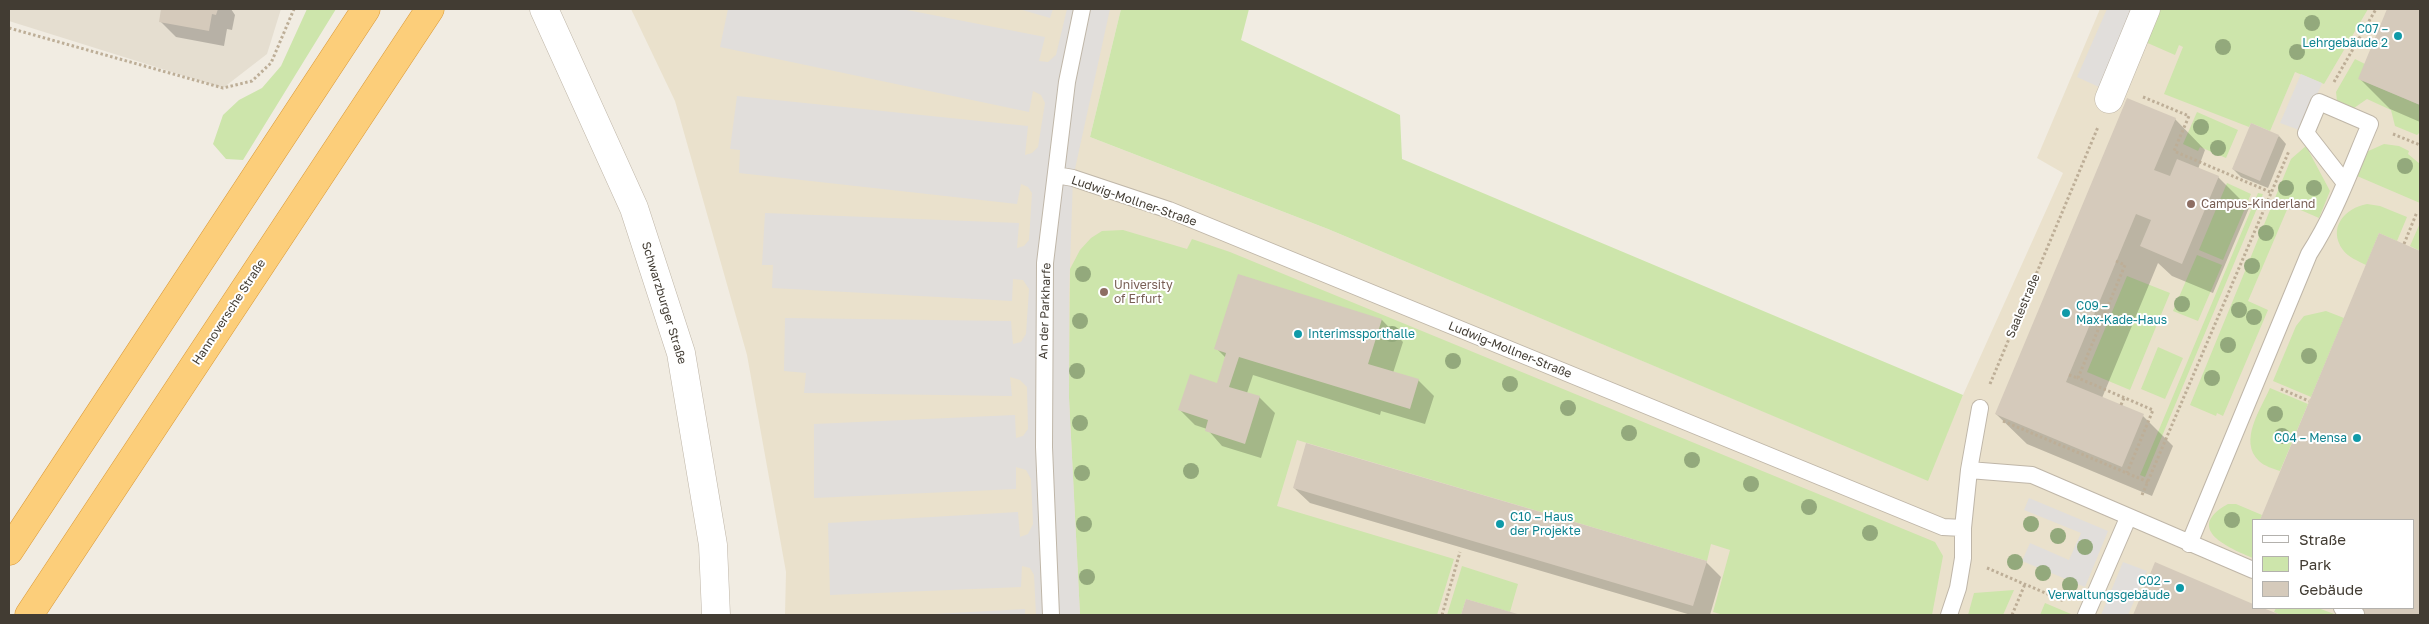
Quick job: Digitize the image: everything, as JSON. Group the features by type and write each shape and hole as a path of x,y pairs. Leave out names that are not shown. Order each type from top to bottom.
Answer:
{"highway":[{"path":"9,551 366,9"},
{"name":"Hannoversche Straße","path":"29,615 430,9"}],"street":[{"name":"Schwarzburger Straße","path":"544,9 634,208 682,353 713,545 716,615"},
{"path":"2109,99 2146,9"}],"lane":[{"name":"An der Parkharfe","path":"1050,615 1044,447 1043,355 1045,264 1067,82 1082,9"},
{"path":"2189,544 2309,254 2325,230 2345,183 2370,124 2319,102 2306,133 2345,183"},
{"name":"Ludwig-Mollner-Straße","path":"1056,175 1074,178 1169,210 1943,527 1963,528"},
{"path":"1949,615 1958,588 1964,558 1963,528 1969,470 1979,410"},
{"path":"1969,470 2032,475 2130,519 2252,570"},
{"path":"2087,613 2130,519"}],"path":[{"path":"9,28 223,88 252,81 271,63 294,9"},
{"path":"2319,102 2338,76 2376,9"},
{"name":"Saalestraße","path":"1979,410 2109,99"},
{"path":"2177,111 2189,116 2174,151 2270,192"},
{"path":"2130,519 2148,482 2287,154 2306,133"},
{"path":"2416,143 2420,138"},
{"path":"2404,244 2417,212"},
{"path":"2078,378 2125,265 2116,261"},
{"path":"2069,375 2153,410 2127,473"},
{"path":"2296,395 2309,401"},
{"path":"2121,405 2124,398"},
{"path":"1979,410 2148,482"},
{"path":"1442,615 1460,552"},
{"path":"1964,558 2087,613"},
{"path":"2012,615 2025,584"}],"shaded area":[{"path":"9,9 281,9 267,54 223,88 9,21"},
{"name":"University of Erfurt","path":"631,9 1121,9 1090,137 1328,229 1927,480 1963,395 2063,173 2037,158 2100,9 2420,9 2420,615 785,615 786,572 747,355 675,101"},
{"path":"728,9 902,9 1045,37 1039,61 1048,62 1056,55 1067,9 1110,9 1073,178 1069,295 1069,398 1080,615 1036,615 1034,575 1030,568 1022,566 1021,587 830,595 828,523 1018,512 1020,537 1028,534 1033,524 1031,479 1026,470 1016,467 1016,489 814,498 814,424 1015,415 1016,438 1023,436 1028,429 1027,387 1020,380 1010,377 1012,396 804,393 806,373 784,371 785,318 1011,321 1013,344 1021,342 1026,334 1029,289 1023,280 1013,279 1012,301 772,288 773,265 762,265 765,213 1019,223 1017,248 1024,246 1029,240 1032,193 1028,187 1021,184 1017,204 739,173 740,150 730,149 737,96 1028,126 1025,155 1032,153 1038,147 1045,103 1041,95 1033,91 1029,112 720,47"},
{"path":"1019,9 1053,9 1050,18"},
{"path":"2107,9 2133,9 2099,87 2077,77"},
{"path":"2301,74 2322,83 2302,131 2280,123"},
{"path":"2029,498 2108,531 2085,587 2022,561 2030,543 2069,560 2081,533 2024,510"},
{"path":"2123,562 2147,571 2128,615 2101,615"},
{"path":"1025,609 1025,615 916,615"}],"green space":[{"path":"307,9 336,9 243,160 226,159 213,144 223,115 239,100 262,88 281,66"},
{"path":"1121,9 1249,9 1241,40 1400,115 1402,159 1963,395 1928,481 1328,229 1090,137"},
{"path":"2156,9 2368,9 2324,84 2295,72 2270,131 2251,123 2249,127 2164,94 2183,47 2179,45 2175,55 2143,41"},
{"path":"2355,59 2365,64 2359,79 2420,105 2420,132 2417,135 2395,126 2391,110 2367,99 2354,108 2337,101 2336,92"},
{"path":"2197,112 2238,130 2226,158 2200,147 2198,151 2183,144"},
{"path":"2384,144 2399,146 2409,151 2408,154 2420,164 2420,203 2357,176 2364,153"},
{"path":"2306,146 2330,191 2319,218 2289,205 2248,301 2268,310 2223,416 2217,413 2216,416 2190,405 2291,159"},
{"path":"2227,183 2251,194 2223,260 2199,250"},
{"path":"2258,193 2263,194 2145,477 2140,475"},
{"path":"2367,204 2380,206 2407,217 2397,241 2379,233 2366,265 2353,259 2343,250 2337,234 2341,220 2346,215 2359,206"},
{"path":"2420,223 2420,251 2410,246"},
{"path":"1123,230 1187,249 1192,239 1230,252 1935,542 1943,556 1932,615 1724,615 1713,612 1730,550 1711,544 1707,561 1297,440 1277,506 1454,559 1437,615 1080,615 1069,398 1070,269 1080,250 1091,238 1102,231"},
{"path":"2197,255 2222,265 2198,321 2173,311"},
{"path":"2127,276 2170,293 2130,390 2087,372"},
{"path":"2326,311 2344,318 2311,397 2273,381 2296,326 2304,316"},
{"path":"2158,347 2183,358 2165,399 2141,389"},
{"path":"2270,388 2308,404 2280,471 2266,466 2259,461 2253,453 2251,444 2253,425"},
{"path":"2228,504 2236,504 2262,515 2260,519 2252,519 2252,558 2233,549 2215,537 2210,529 2210,522 2215,513"},
{"path":"1462,566 1518,584 1510,612 1466,599 1461,615 1447,615"},
{"path":"2014,590 2003,615 1968,615 1974,593"},
{"path":"2045,603 2071,614 2071,615 2040,615"},
{"path":"2276,609 2321,609 2337,615 2281,615 2274,612"}],"building":[{"path":"161,9 218,9 216,15 212,14 209,31 159,22"},
{"name":"C07 – Lehrgebäude 2","path":"2387,9 2420,9 2420,105 2358,79"},
{"name":"C09 – Max-Kade-Haus","path":"2127,98 2176,118 2154,170 2170,176 2177,159 2219,176 2182,264 2140,246 2151,220 2136,214 2066,382 2144,414 2122,467 1995,414"},
{"path":"2251,123 2279,135 2260,181 2232,169"},
{"name":"C04 – Mensa","path":"2379,233 2420,251 2420,615 2355,615 2358,609 2414,609 2414,519 2260,519"},
{"name":"Interimssporthalle","path":"1238,274 1382,319 1368,364 1419,379 1410,409 1239,357 1229,387 1260,396 1245,444 1205,431 1208,420 1178,410 1190,374 1217,383 1226,353 1214,349"},
{"name":"C10 – Haus der Projekte","path":"1306,443 1707,561 1693,606 1293,488"},
{"name":"C02 – Verwaltungsgebäude","path":"2155,562 2252,604 2252,609 2266,609 2281,615 2133,615"},
{"path":"1466,599 1521,615 1461,615"}],"place":[{"name":"C07 – Lehrgebäude 2","path":"2398,36"},
{"name":"Campus-Kinderland","path":"2191,204"},
{"name":"University of Erfurt","path":"1104,292"},
{"name":"C09 – Max-Kade-Haus","path":"2066,313"},
{"name":"Interimssporthalle","path":"1298,334"},
{"name":"C04 – Mensa","path":"2357,438"},
{"name":"C10 – Haus der Projekte","path":"1500,524"},
{"name":"C02 – Verwaltungsgebäude","path":"2180,588"}]}
